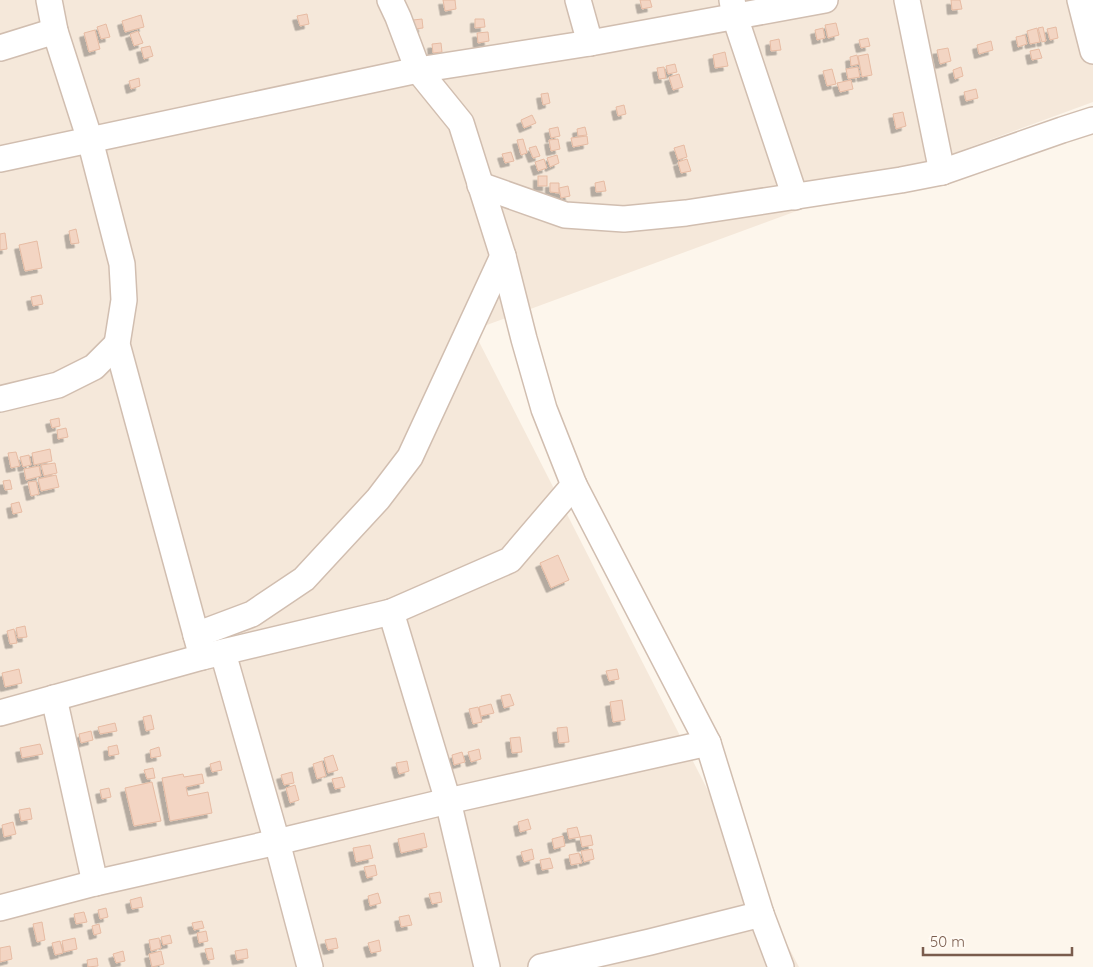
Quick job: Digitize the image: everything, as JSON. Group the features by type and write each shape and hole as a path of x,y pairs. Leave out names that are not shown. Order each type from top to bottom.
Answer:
{"street":[{"path":"49,0 55,31 90,140 122,264 124,300 117,344 207,648 277,842 310,967"},
{"path":"390,0 418,70 461,123 503,256 544,408 574,485 708,743 761,914 781,967"},
{"path":"578,0 590,43"},
{"path":"0,159 418,70 590,43 734,8 825,0"},
{"path":"907,0 942,172"},
{"path":"1080,0 1093,51"},
{"path":"734,8 795,197"},
{"path":"0,48 55,31"},
{"path":"480,185 565,215 624,219 686,213 942,172 1093,120"},
{"path":"207,648 252,614 304,579 378,499 410,457 503,256"},
{"path":"0,398 58,386 94,367 117,344"},
{"path":"0,713 54,698 207,648 391,612 510,560 574,485"},
{"path":"391,612 448,801 487,967"},
{"path":"54,698 95,883"},
{"path":"0,908 95,883 708,743"},
{"path":"540,967 761,914"}],"shaded area":[{"path":"0,0 1093,0 1093,102 473,330 799,967 0,967"}],"building":[{"path":"443,0 455,0 456,9 445,11"},
{"path":"640,0 650,0 652,7 642,9"},
{"path":"951,0 960,0 962,9 952,10"},
{"path":"307,14 309,24 300,26 297,16"},
{"path":"141,15 144,27 125,32 122,21"},
{"path":"422,19 423,28 415,29 413,20"},
{"path":"475,19 484,19 485,27 475,28"},
{"path":"836,23 839,35 828,38 825,25"},
{"path":"106,24 110,37 101,39 97,27"},
{"path":"1043,27 1046,41 1042,42 1038,28"},
{"path":"1056,27 1058,38 1050,40 1047,29"},
{"path":"823,28 825,38 817,40 815,30"},
{"path":"1037,28 1040,42 1030,44 1027,31"},
{"path":"95,30 100,49 89,52 84,33"},
{"path":"138,31 143,43 134,46 130,34"},
{"path":"488,32 489,41 478,43 477,33"},
{"path":"1025,35 1027,44 1018,47 1016,37"},
{"path":"868,38 870,46 861,48 859,40"},
{"path":"779,39 781,50 771,51 770,41"},
{"path":"991,41 993,50 979,54 977,45"},
{"path":"441,43 442,52 433,53 432,44"},
{"path":"150,46 153,56 144,59 141,48"},
{"path":"948,48 951,61 940,64 937,50"},
{"path":"1039,49 1042,58 1032,60 1030,51"},
{"path":"725,52 728,66 715,68 713,55"},
{"path":"868,54 872,75 862,77 858,56"},
{"path":"857,55 859,64 851,66 850,57"},
{"path":"675,64 677,72 668,74 666,66"},
{"path":"664,67 666,78 659,79 657,68"},
{"path":"858,67 860,77 848,79 846,69"},
{"path":"961,67 963,76 955,79 953,70"},
{"path":"832,69 836,84 827,86 823,71"},
{"path":"679,74 683,87 673,90 669,77"},
{"path":"139,78 140,86 131,89 129,81"},
{"path":"851,80 853,89 840,92 837,83"},
{"path":"976,89 978,98 966,101 964,92"},
{"path":"548,93 550,103 543,105 541,94"},
{"path":"624,105 626,114 618,116 616,107"},
{"path":"903,112 906,126 896,129 893,114"},
{"path":"532,115 536,123 524,128 521,120"},
{"path":"558,127 560,136 551,138 549,129"},
{"path":"585,127 587,135 578,136 577,129"},
{"path":"587,136 588,144 573,147 571,138"},
{"path":"523,139 527,153 521,155 517,140"},
{"path":"558,139 560,149 551,151 549,140"},
{"path":"684,145 687,157 678,160 674,148"},
{"path":"536,146 540,156 533,158 529,148"},
{"path":"511,152 514,161 505,163 502,154"},
{"path":"557,155 559,163 550,167 547,158"},
{"path":"544,159 547,168 538,171 535,162"},
{"path":"687,159 691,171 681,173 678,162"},
{"path":"538,176 547,176 547,186 538,186"},
{"path":"604,181 606,191 596,192 595,183"},
{"path":"550,183 559,183 559,193 550,192"},
{"path":"568,186 570,196 561,198 559,188"},
{"path":"76,229 79,243 71,244 69,231"},
{"path":"5,233 7,249 0,250 0,234"},
{"path":"37,241 42,268 25,271 19,245"},
{"path":"41,295 43,304 33,306 31,297"},
{"path":"59,418 60,426 52,428 50,420"},
{"path":"66,428 68,437 58,439 57,430"},
{"path":"50,449 52,461 34,465 32,453"},
{"path":"16,452 20,466 11,468 8,453"},
{"path":"29,455 31,465 23,467 20,457"},
{"path":"55,463 57,473 44,476 41,465"},
{"path":"39,466 41,476 26,480 24,469"},
{"path":"56,475 59,487 41,491 38,479"},
{"path":"10,480 12,489 5,490 3,481"},
{"path":"36,481 39,494 31,496 28,482"},
{"path":"19,502 22,512 13,514 11,504"},
{"path":"558,555 569,580 551,588 540,563"},
{"path":"25,626 27,637 18,638 16,628"},
{"path":"14,629 17,643 10,644 7,631"},
{"path":"19,669 22,683 5,687 2,673"},
{"path":"617,669 619,679 609,681 606,671"},
{"path":"510,694 514,705 504,708 501,696"},
{"path":"622,700 625,720 613,722 610,702"},
{"path":"491,704 494,713 481,716 479,707"},
{"path":"478,707 482,722 473,724 469,709"},
{"path":"151,715 154,729 146,731 143,717"},
{"path":"115,723 117,731 100,734 98,727"},
{"path":"567,727 569,742 559,743 557,728"},
{"path":"91,731 93,740 81,743 79,734"},
{"path":"520,737 522,752 512,753 510,738"},
{"path":"40,744 43,754 22,758 20,748"},
{"path":"117,745 119,754 109,756 108,747"},
{"path":"159,747 161,756 151,758 150,750"},
{"path":"479,749 481,759 471,762 468,752"},
{"path":"462,752 465,762 454,765 452,755"},
{"path":"333,755 338,770 328,773 324,758"},
{"path":"220,761 222,770 212,772 210,764"},
{"path":"322,761 326,776 317,779 313,764"},
{"path":"407,761 409,771 399,774 396,763"},
{"path":"153,768 155,778 147,779 144,770"},
{"path":"292,772 294,783 284,785 281,775"},
{"path":"183,774 184,777 202,774 204,783 186,787 188,796 208,792 212,813 170,821 162,778"},
{"path":"342,777 345,787 335,789 332,779"},
{"path":"152,782 161,821 134,826 125,788"},
{"path":"295,785 299,800 290,803 286,788"},
{"path":"109,788 111,797 102,799 100,790"},
{"path":"30,808 32,819 21,821 19,810"},
{"path":"528,819 531,829 520,832 518,822"},
{"path":"13,822 16,834 4,837 2,825"},
{"path":"577,827 580,837 569,839 567,829"},
{"path":"424,833 427,847 401,853 398,839"},
{"path":"591,835 593,845 582,847 580,837"},
{"path":"563,836 565,846 554,849 552,839"},
{"path":"370,845 373,858 356,862 353,848"},
{"path":"532,849 534,859 524,862 521,852"},
{"path":"592,849 594,859 584,862 581,851"},
{"path":"579,853 582,863 571,865 569,855"},
{"path":"550,858 553,868 542,870 540,860"},
{"path":"375,865 377,875 367,878 364,867"},
{"path":"440,892 442,902 432,904 429,894"},
{"path":"378,893 381,903 370,906 368,896"},
{"path":"141,897 143,907 132,909 130,900"},
{"path":"106,908 108,917 100,919 98,910"},
{"path":"84,912 87,922 76,924 74,914"},
{"path":"409,915 412,925 401,927 399,917"},
{"path":"202,921 204,928 194,930 192,923"},
{"path":"42,922 45,940 37,942 33,924"},
{"path":"99,924 101,933 94,935 92,926"},
{"path":"206,931 208,941 199,943 197,933"},
{"path":"170,935 172,943 163,945 161,937"},
{"path":"75,938 77,949 64,952 62,941"},
{"path":"159,938 161,948 151,951 149,940"},
{"path":"336,938 338,948 328,950 325,940"},
{"path":"379,940 381,951 371,953 368,943"},
{"path":"60,941 63,953 55,955 52,943"},
{"path":"10,946 12,959 0,962 0,948"},
{"path":"212,948 214,959 208,960 205,949"},
{"path":"247,949 248,958 237,960 235,951"},
{"path":"123,951 125,961 116,963 113,954"},
{"path":"161,951 164,964 152,967 149,954"},
{"path":"97,958 98,966 88,967 87,960"}]}
